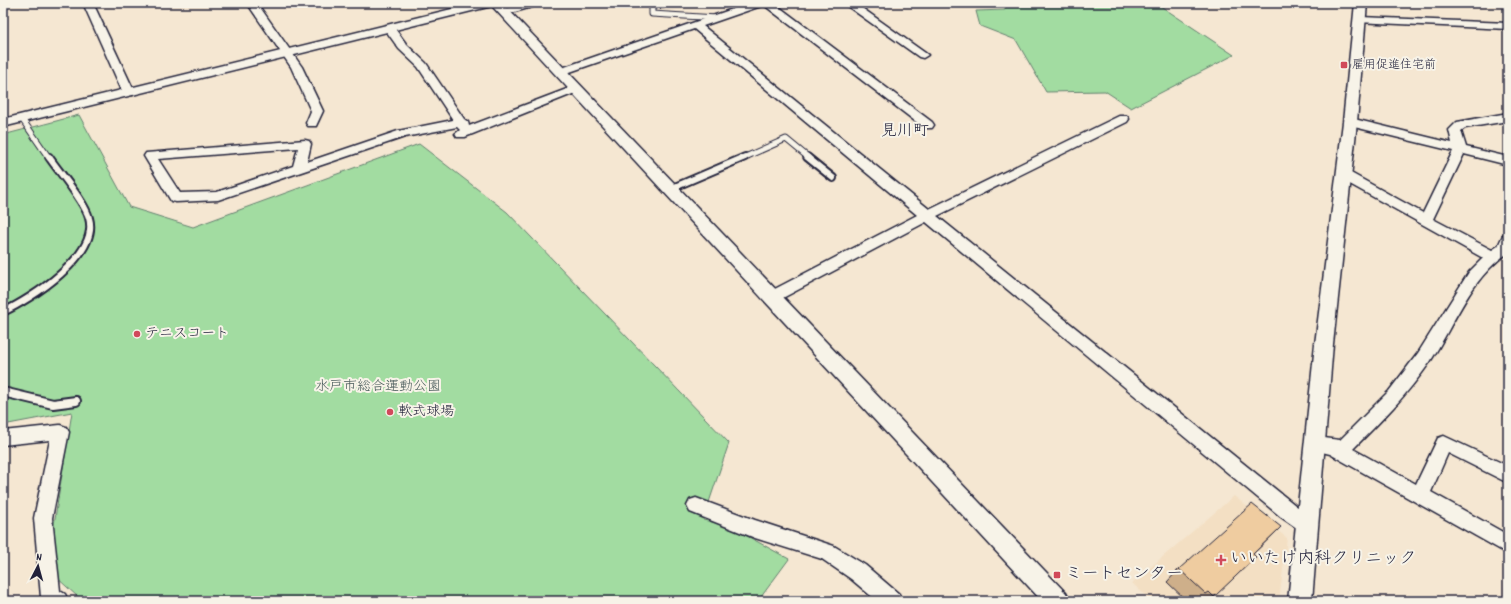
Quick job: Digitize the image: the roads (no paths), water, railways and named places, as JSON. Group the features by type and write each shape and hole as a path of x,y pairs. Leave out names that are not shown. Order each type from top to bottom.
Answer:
{"street":[{"path":"88,3 129,93"},
{"path":"252,3 287,54 294,61 306,84 309,97 316,111 312,123"},
{"path":"3,123 389,28 497,6 535,3"},
{"path":"560,72 760,3"},
{"path":"768,3 928,125"},
{"path":"848,3 923,55"},
{"path":"497,6 1058,601"},
{"path":"1300,601 1308,525 1324,445 1325,336 1350,122 1360,12 1508,26"},
{"path":"695,25 1288,511 1308,525"},
{"path":"389,28 403,47 422,65 464,129"},
{"path":"299,169 305,144 150,156 176,198 218,196 299,169 402,134 464,129 576,89"},
{"path":"1426,220 1460,149 1455,130 1461,125 1508,118"},
{"path":"772,297 928,215 1123,119"},
{"path":"1350,122 1508,160"},
{"path":"1344,175 1492,257"},
{"path":"1324,445 1344,446 1395,396 1424,357 1474,276 1492,257 1504,249 1508,238"},
{"path":"3,438 60,432 44,518 51,597 58,601"},
{"path":"1420,496 1444,443 1508,475"},
{"path":"1324,445 1508,545"},
{"path":"696,506 755,529 828,552 858,572 892,601"}],"lane":[{"path":"667,3 652,7 652,14 718,18"},
{"path":"3,312 35,294 61,274 84,247 91,230 90,218 85,208 22,119"},
{"path":"670,189 786,139 834,178"},
{"path":"3,392 53,404 76,401"}],"place":[{"name":"雇用促進住宅前","path":"1344,65"},
{"name":"テニスコート","path":"137,334"},
{"name":"軟式球場","path":"390,412"},
{"name":"いいたけ内科クリニック","path":"1221,560"},
{"name":"ミートセンター","path":"1057,575"}],"district":[{"name":"見川町","path":"905,131"}],"park label":[{"name":"水戸市総合運動公園","path":"378,387"}]}
